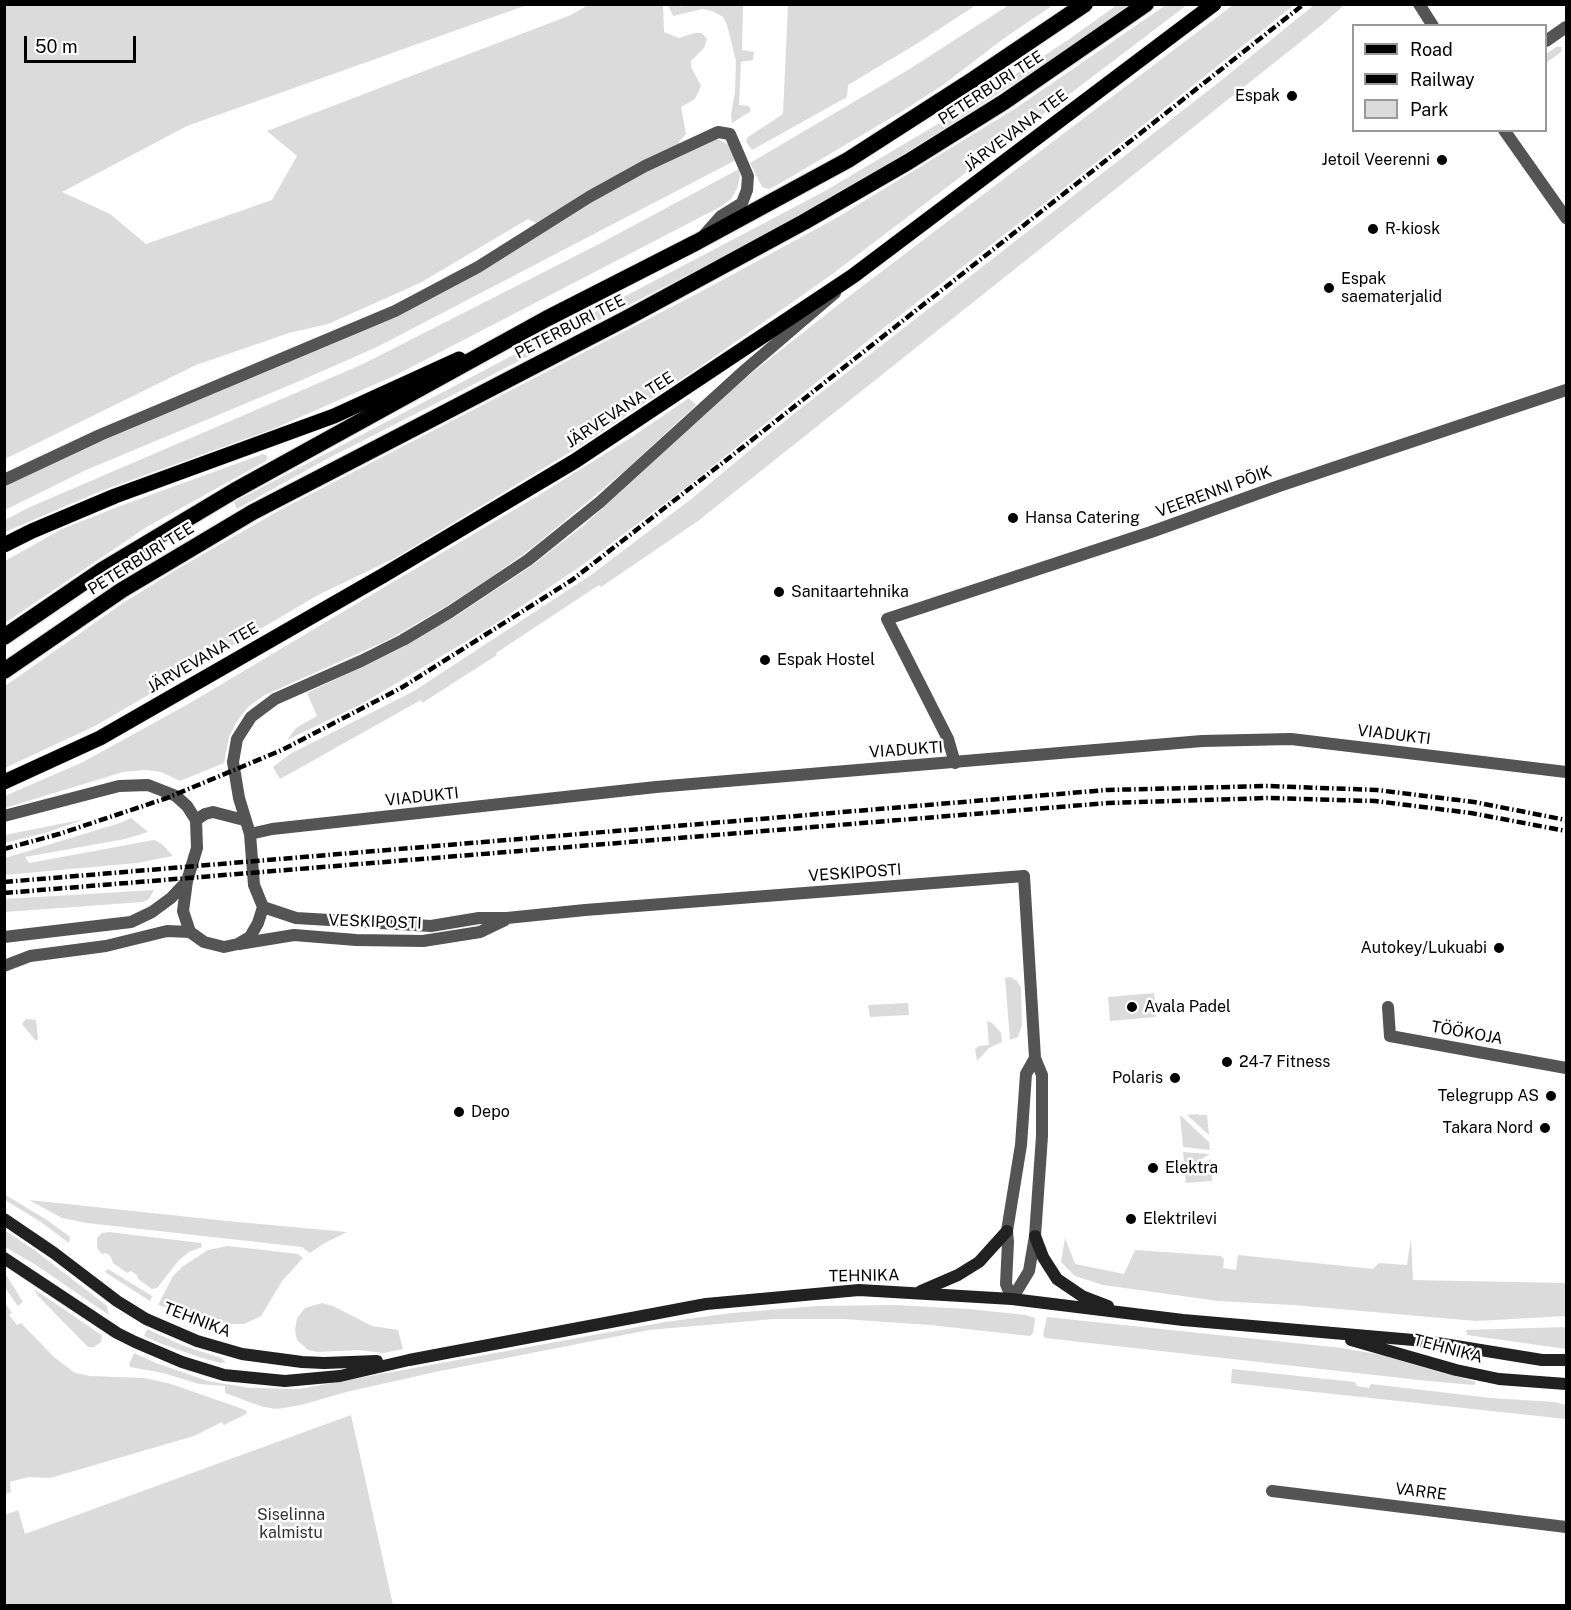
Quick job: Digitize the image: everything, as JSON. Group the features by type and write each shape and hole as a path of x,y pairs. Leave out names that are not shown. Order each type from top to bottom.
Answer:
{"highway":[{"path":"546,320 848,160 1085,4"},
{"name":"PETERBURI TEE","path":"4,670 122,590 253,512 627,318 804,222 899,167 1004,102 1146,4"},
{"name":"PETERBURI TEE","path":"4,637 102,570 234,491 546,320"}],"main road":[{"name":"JÄRVEVANA TEE","path":"4,782 100,738 384,575 643,417 853,276 1214,4"},
{"path":"4,545 115,496 334,416 546,320"},
{"name":"TEHNIKA","path":"4,1219 46,1247 117,1301 146,1319 197,1341 242,1354 313,1363 409,1360"},
{"path":"917,1292 958,1275 979,1262 1006,1231"},
{"path":"1035,1236 1043,1257 1057,1279 1082,1296 1123,1312"},
{"name":"TEHNIKA","path":"4,1258 117,1333 182,1362 224,1375 285,1381 340,1376 409,1360 706,1304 859,1290 1012,1299 1183,1320 1425,1341 1542,1360 1566,1360"},
{"name":"TEHNIKA","path":"1323,1333 1456,1370 1499,1379 1566,1384"}],"street":[{"path":"1419,4 1432,24"},
{"path":"1547,40 1566,27"},
{"path":"4,480 100,435 395,311 478,267 589,197 645,166 718,132 730,134 748,176 747,190 742,203 721,216 697,242"},
{"path":"1505,132 1566,218"},
{"path":"238,944 250,937 258,923 263,906 254,885 250,834 244,820 233,762 237,739 251,717 275,699 403,640 528,560 600,502 745,370 822,307 853,276"},
{"name":"VEERENNI PÕIK","path":"954,763 948,739 888,619 1566,390"},
{"name":"VIADUKTI","path":"250,834 656,787 1202,741 1291,739 1566,772"},
{"path":"4,816 119,786 147,785 176,796 187,806 196,820 198,848 187,881 183,911 190,932 167,931 106,946 30,956 4,966"},
{"path":"196,820 213,812 225,813 244,820"},
{"name":"VESKIPOSTI","path":"263,906 296,918 431,926 479,918 507,918 1024,876 1035,1058 1042,1075 1042,1125 1035,1236 1029,1271 1012,1299"},
{"path":"4,937 131,922 152,912 171,898 187,881"},
{"name":"VESKIPOSTI","path":"190,932 204,942 224,947 294,935 356,940 423,941 480,932 507,918"},
{"name":"TÖÖKOJA","path":"1388,1007 1390,1036 1566,1068"},
{"name":"VESKIPOSTI","path":"1012,1299 1006,1284 1008,1242 1006,1231 1021,1145 1026,1074 1035,1058"},
{"name":"VARRE","path":"1272,1491 1566,1527"}],"green space":[{"path":"686,4 755,5 743,6 742,50 754,52 753,60 741,62 739,105 749,106 751,111 732,123 736,61 727,25 723,17 702,9 673,16 668,5 679,5 680,7"},
{"path":"788,4 976,5 848,85 847,97 752,150 746,142 748,137 783,114"},
{"path":"5,5 527,5 187,126 62,192 110,214 146,244 272,200 297,156 267,131 571,15 588,5 663,5 664,32 679,38 702,33 707,39 704,48 691,61 691,67 701,86 695,99 681,107 686,134 678,143 718,139 729,145 736,160 377,347 86,470 5,510 5,485 61,458 344,339 548,229 528,219 420,283 328,324 289,333 196,365 5,459"},
{"path":"1009,5 1053,5 1003,39 943,85 901,112 779,184 769,189 762,187 750,163 908,70"},
{"path":"1117,5 1129,5 956,121 776,228 325,460 237,509 234,502 825,191 953,115"},
{"path":"1166,5 1187,5 831,275 701,366 577,448 395,558 318,595 97,725 5,768 5,686 123,603 280,510 706,289 838,217 1016,108"},
{"path":"1233,5 1294,5 876,334 692,483 581,566 495,624 360,705 287,740 296,728 317,716 307,693 401,648 456,616 530,567 584,525 743,380 852,294"},
{"path":"1314,5 1344,5 698,521 422,703 421,700 280,779 273,767 290,754 414,691 591,575 690,500 791,416 1218,83"},
{"path":"1556,47 1562,47 1561,52 1547,62 1547,53"},
{"path":"739,169 737,189 731,199 720,207 396,375 273,429 101,491 5,532 5,520 30,507 363,364 601,243"},
{"path":"689,398 696,405 628,468 532,548 494,575 447,606 386,641 265,695 249,706 237,721 229,737 224,763 180,781 161,772 145,770 123,772 5,808 5,796 83,762 190,703 539,495"},
{"path":"263,454 268,456 266,461 145,528 5,623 5,561 62,529"},
{"path":"131,818 148,832 125,839 25,857 29,863 154,840 162,844 173,856 137,863 5,875 5,858"},
{"path":"85,819 48,832 5,843 5,835"},
{"path":"154,890 149,899 143,902 5,912 5,899"},
{"path":"1010,977 1017,981 1021,988 1022,1025 1018,1037 1010,1040 1005,978"},
{"name":"Avala Padel","path":"1154,993 1156,1017 1110,1021 1108,997"},
{"path":"908,1003 909,1015 870,1017 868,1005"},
{"path":"26,1019 36,1020 38,1039 36,1041 22,1024"},
{"path":"987,1021 1001,1033 1002,1042 989,1048 977,1061 975,1049 989,1045"},
{"path":"1180,1115 1209,1142 1210,1150 1183,1147"},
{"path":"1187,1115 1207,1115 1209,1135"},
{"path":"1183,1152 1210,1154 1185,1169"},
{"path":"1211,1159 1212,1181 1186,1183 1185,1175"},
{"path":"4,1194 70,1237 69,1243 41,1222 5,1200"},
{"path":"29,1200 347,1232 310,1253 302,1247 87,1223 62,1218"},
{"path":"4,1230 33,1249 107,1306 109,1315 36,1265 5,1247"},
{"path":"102,1233 201,1243 202,1247 189,1252 179,1260 157,1288 152,1289 131,1271 127,1273 113,1263 111,1257 106,1253 102,1254 97,1248 97,1238"},
{"path":"1065,1238 1075,1264 1124,1274 1135,1250 1221,1256 1224,1259 1223,1268 1236,1270 1238,1255 1373,1269 1379,1263 1407,1265 1411,1238 1413,1280 1566,1283 1566,1316 1476,1321 1293,1305 1218,1301 1103,1285 1075,1276 1061,1262"},
{"path":"228,1246 298,1254 303,1258 282,1281 261,1316 244,1324 206,1320 158,1305 173,1276 182,1267 208,1250"},
{"path":"108,1269 152,1296 150,1301 105,1272"},
{"path":"5,1273 23,1302 18,1306 5,1288"},
{"path":"34,1289 100,1334 101,1342 94,1347 88,1347 38,1296"},
{"path":"5,1303 12,1313 9,1315 17,1325 21,1323 54,1357 75,1373 90,1376 145,1378 171,1384 240,1408 247,1411 246,1414 224,1425 222,1422 194,1436 50,1478 28,1477 10,1482 11,1492 5,1494"},
{"path":"322,1303 333,1306 372,1326 398,1330 403,1349 383,1353 359,1350 317,1352 308,1350 297,1340 295,1330 297,1318 305,1308"},
{"path":"894,1305 1026,1315 1035,1318 1033,1333 1030,1336 930,1325 843,1319 774,1319 649,1330 440,1371 277,1409 263,1407 225,1393 225,1386 199,1384 129,1365 134,1353 208,1381 250,1388 299,1389 665,1322 732,1313 817,1306"},
{"path":"1047,1317 1342,1348 1382,1355 1476,1382 1474,1385 1428,1381 1045,1338 1043,1335"},
{"path":"1566,1327 1566,1349 1467,1335 1466,1330"},
{"path":"147,1329 226,1362 221,1363 202,1358 162,1344 144,1336"},
{"path":"1232,1369 1355,1382 1357,1386 1369,1388 1371,1384 1491,1398 1554,1402 1566,1405 1566,1419 1231,1383"},
{"name":"Siselinna kalmistu","path":"351,1415 393,1605 5,1605 5,1515 18,1510 25,1534"}],"railway":[{"path":"4,849 59,834 167,798 282,750 401,688 572,580 1304,4"},
{"path":"4,882 1107,790 1268,786 1377,790 1474,802 1566,820"},
{"path":"4,893 1108,803 1267,798 1375,801 1471,813 1566,831"}],"place":[{"name":"Espak","path":"1292,96"},
{"name":"Jetoil Veerenni","path":"1442,160"},
{"name":"R-kiosk","path":"1373,229"},
{"name":"Espak saematerjalid","path":"1329,288"},
{"name":"Hansa Catering","path":"1013,518"},
{"name":"Sanitaartehnika","path":"779,592"},
{"name":"Espak Hostel","path":"765,660"},
{"name":"Autokey/Lukuabi","path":"1499,948"},
{"name":"Avala Padel","path":"1132,1007"},
{"name":"24-7 Fitness","path":"1227,1062"},
{"name":"Polaris","path":"1175,1078"},
{"name":"Telegrupp AS","path":"1551,1096"},
{"name":"Depo","path":"459,1112"},
{"name":"Takara Nord","path":"1545,1128"},
{"name":"Elektra","path":"1153,1168"},
{"name":"Elektrilevi","path":"1131,1219"}]}
